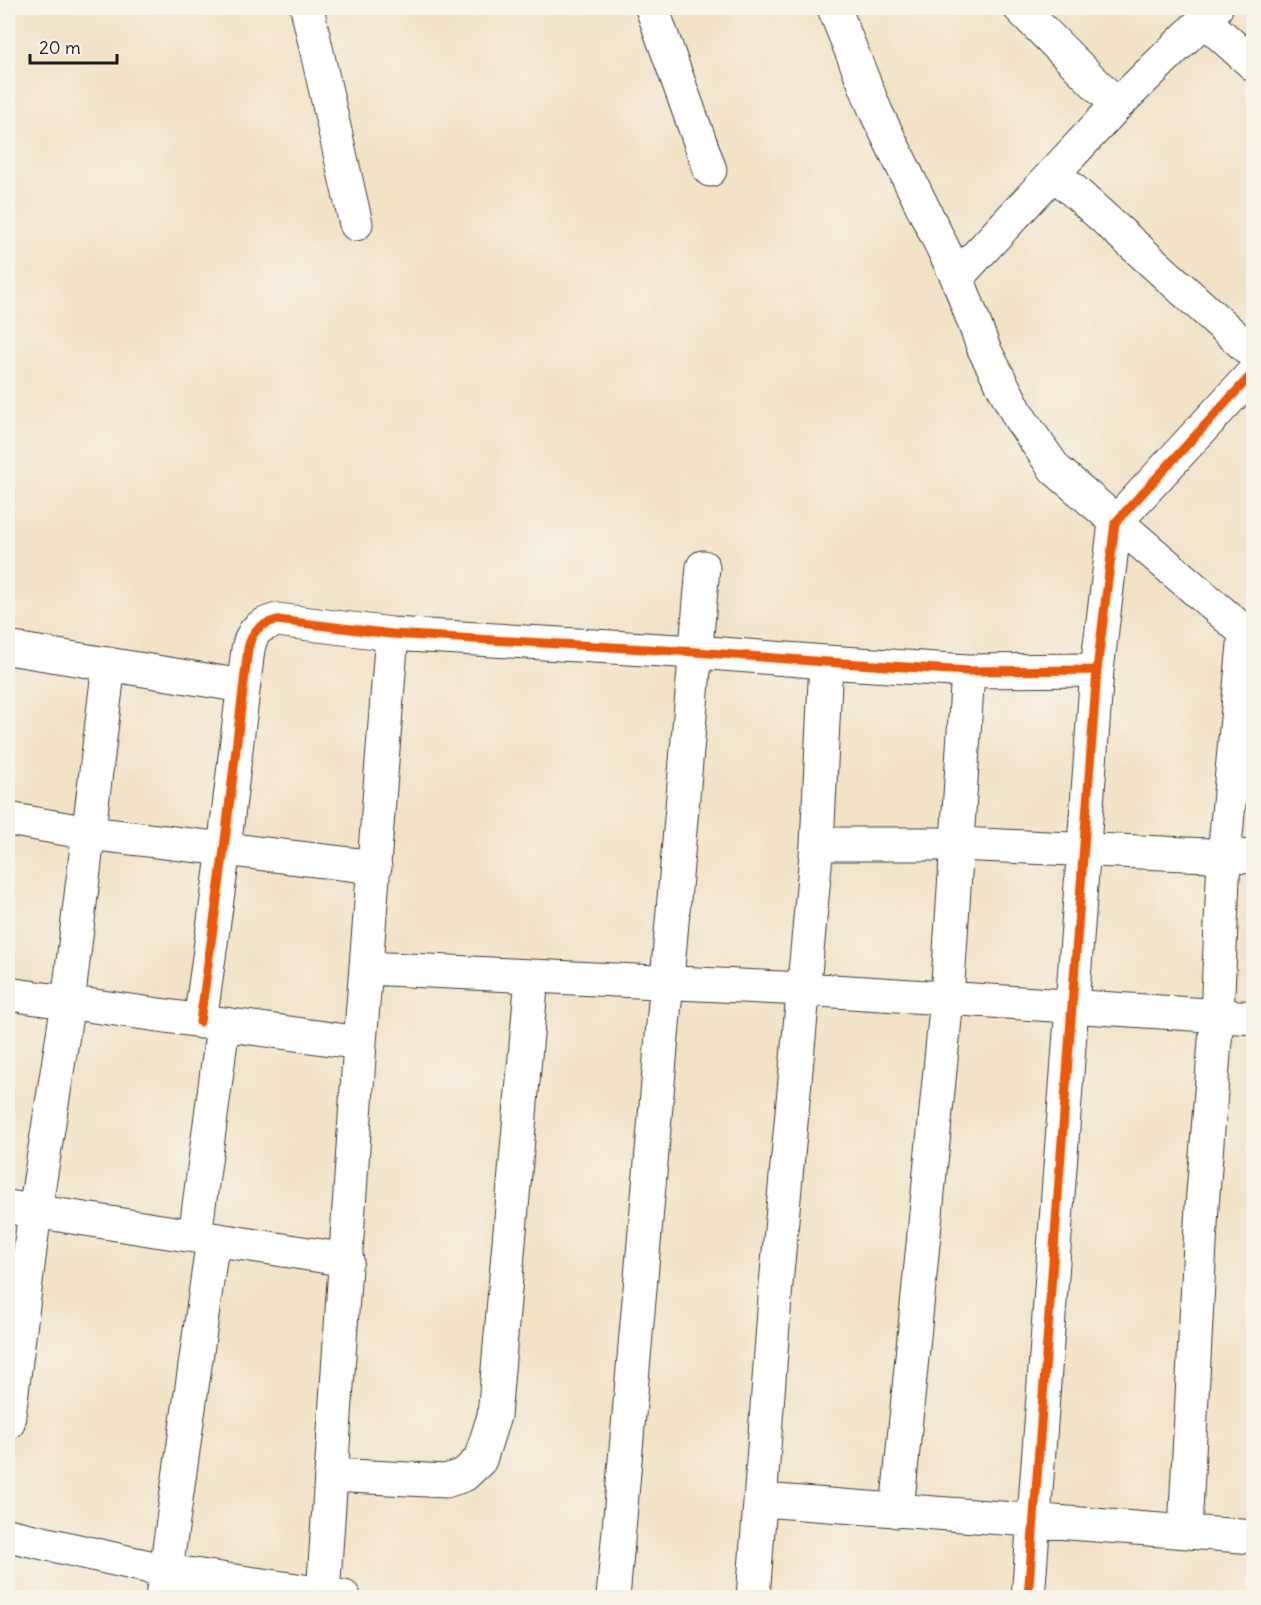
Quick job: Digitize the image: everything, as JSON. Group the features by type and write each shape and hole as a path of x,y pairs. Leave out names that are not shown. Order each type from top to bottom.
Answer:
{"street":[{"path":"307,8 357,224"},
{"path":"652,8 710,170"},
{"path":"834,8 876,112 957,277 984,349 1019,417 1055,469 1249,637 1239,857 1217,1016 1202,1206 1185,1530"},
{"path":"1020,8 1117,105"},
{"path":"957,277 1117,105 1210,14 1254,65"},
{"path":"1054,173 1254,354"},
{"path":"1028,1598 1086,849 1097,670 1115,523 1254,372"},
{"path":"613,1598 703,567"},
{"path":"164,1584 204,1238 211,1024 224,849 251,634 260,625 277,620 322,623 392,634 968,671 1097,670"},
{"path":"8,1535 164,1584 334,1596 332,1475 360,1043 392,634"},
{"path":"8,648 243,686"},
{"path":"753,1598 762,1500 776,1284 817,844 826,662"},
{"path":"9,1409 21,1209 68,1003 110,664"},
{"path":"897,1511 947,998 968,671"},
{"path":"8,819 89,833 375,867"},
{"path":"817,844 957,844 1239,857"},
{"path":"367,968 803,989 1254,1018"},
{"path":"332,1475 446,1481 464,1475 480,1460 494,1416 532,976"},
{"path":"8,994 360,1043"},
{"path":"21,1209 347,1260"},
{"path":"762,1500 1185,1530 1254,1537"}],"cycle path":[{"path":"1028,1598 1097,670 1115,523 1254,372"},
{"path":"200,1022 248,649 254,633 265,624 277,620 392,634 968,671 1097,670"}]}
